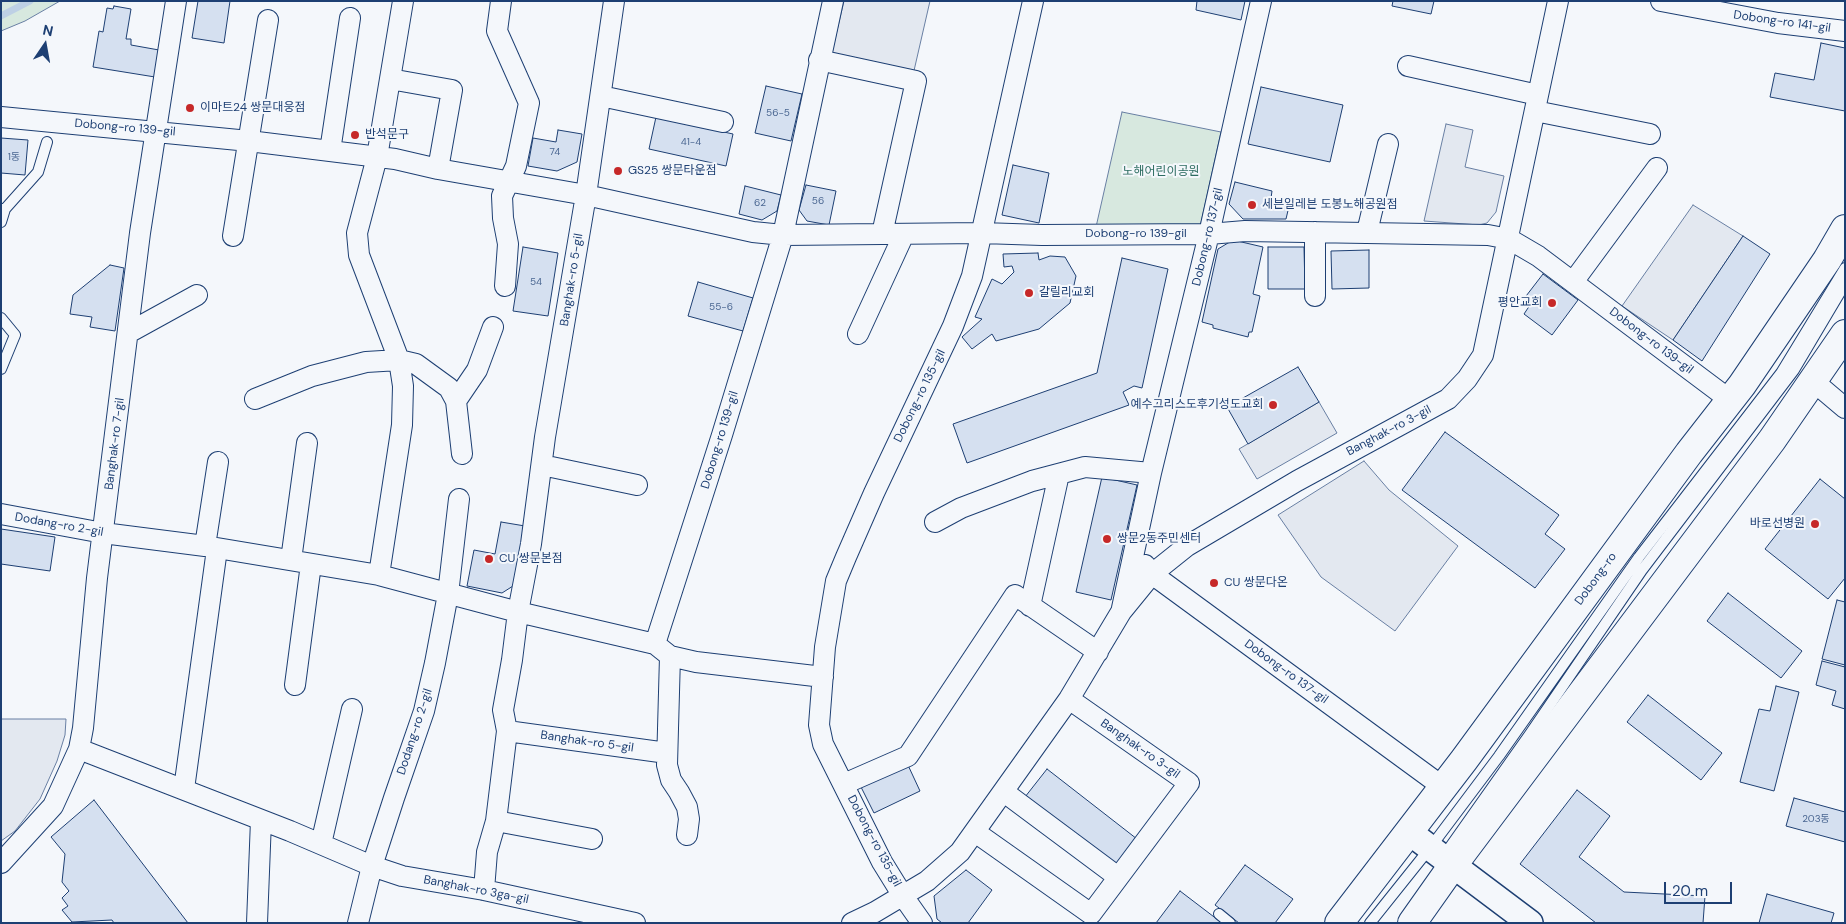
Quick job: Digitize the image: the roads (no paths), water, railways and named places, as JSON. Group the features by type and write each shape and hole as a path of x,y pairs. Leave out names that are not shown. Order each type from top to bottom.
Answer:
{"main road":[{"name":"Dobong-ro","path":"1339,923 1443,787 1730,400 1827,260 1845,229"},
{"path":"1412,923 1441,859 1772,440 1845,334"}],"street":[{"name":"Banghak-ro 7-gil","path":"1,863 52,806 79,749 83,728 97,578 140,232 176,1"},
{"path":"378,575 402,425 403,386 399,360 360,255 357,244 357,232 376,157 403,1"},
{"path":"501,1 497,31 530,103 516,166 502,196 503,218 508,244 505,286"},
{"name":"Banghak-ro 5-gil","path":"484,890 487,852 496,820 507,732 503,710 518,612 531,544 545,437 586,196 614,1"},
{"name":"Dobong-ro 139-gil","path":"662,650 722,435 783,235 833,1"},
{"name":"Dobong-ro 135-gil","path":"922,923 882,862 823,744 819,726 824,647 836,581 874,493 953,326 972,276 1033,1"},
{"name":"Dobong-ro 137-gil","path":"1121,612 1151,473 1209,234 1261,1"},
{"name":"Banghak-ro 3-gil","path":"852,923 927,882 960,852 1069,700 1121,612 1152,574 1187,546 1297,481 1448,399 1467,379 1483,355 1558,1"},
{"name":"Dobong-ro 141-gil","path":"1661,1 1778,23 1845,31"},
{"path":"330,151 350,18"},
{"path":"234,236 268,20"},
{"path":"819,60 916,81 882,234"},
{"path":"1408,66 1650,134"},
{"path":"390,79 452,90 438,169"},
{"path":"601,96 724,122"},
{"name":"Dobong-ro 139-gil","path":"1,117 249,141 376,157 586,196 753,232 783,235 982,233 1209,234 1244,231 1488,235 1508,239 1538,256 1730,400"},
{"path":"1367,232 1388,144"},
{"path":"1573,282 1657,168"},
{"path":"1315,232 1315,296"},
{"path":"858,334 904,234"},
{"path":"128,333 197,295"},
{"path":"456,401 477,370 493,326"},
{"path":"255,398 312,376 366,362 399,360 416,364 449,388 456,401 458,405 462,454"},
{"path":"1813,381 1845,408"},
{"path":"291,560 307,443"},
{"path":"184,789 211,548 218,462"},
{"path":"542,464 637,485"},
{"path":"935,522 960,508 1032,482 1085,467 1151,473"},
{"path":"1059,474 1030,606 1098,652"},
{"path":"448,594 459,499"},
{"name":"Dodang-ro 2-gil","path":"1,514 103,534 211,548 378,575 662,650 696,662 823,677"},
{"name":"Dobong-ro 137-gil","path":"1134,552 1152,574 1443,787"},
{"path":"295,685 311,564"},
{"name":"Dodang-ro 2-gil","path":"358,923 372,866 424,711 436,663 448,594"},
{"name":"Dobong-ro 135-gil","path":"844,784 908,756 1015,595 1030,606"},
{"path":"662,650 667,765 671,780 687,807 689,819 688,835"},
{"name":"Banghak-ro 3-gil","path":"975,832 1090,914 1189,783 1069,700"},
{"path":"321,844 352,708"},
{"name":"Banghak-ro 5-gil","path":"507,732 667,753"},
{"name":"Banghak-ro 3ga-gil","path":"79,749 184,789 372,866 402,876 484,890 635,923"},
{"path":"1004,792 1118,877"},
{"path":"257,923 261,820"},
{"path":"496,820 592,839"},
{"path":"1409,832 1441,859 1530,923"}],"lane":[{"path":"1,222 3,209 38,172 44,158 47,142"},
{"path":"1441,859 1500,756 1639,557 1781,373 1845,268"},
{"path":"1370,923 1441,859 1530,734 1642,570 1794,370 1845,284"},
{"path":"1,318 15,335 1,369"},
{"path":"1219,914 1230,923"}],"waterway":[{"path":"1,16 30,1"}],"place":[{"name":"이마트24 쌍문대웅점","path":"190,108"},
{"name":"반석문구","path":"355,135"},
{"name":"GS25 쌍문타운점","path":"618,171"},
{"name":"세븐일레븐 도봉노해공원점","path":"1252,205"},
{"name":"갈릴리교회","path":"1029,293"},
{"name":"평안교회","path":"1552,303"},
{"name":"예수그리스도후기성도교회","path":"1273,405"},
{"name":"바로선병원","path":"1815,524"},
{"name":"쌍문2동주민센터","path":"1107,539"},
{"name":"CU 쌍문본점","path":"489,559"},
{"name":"CU 쌍문다온","path":"1214,583"}],"park label":[{"name":"노해어린이공원","path":"1161,172"}]}
